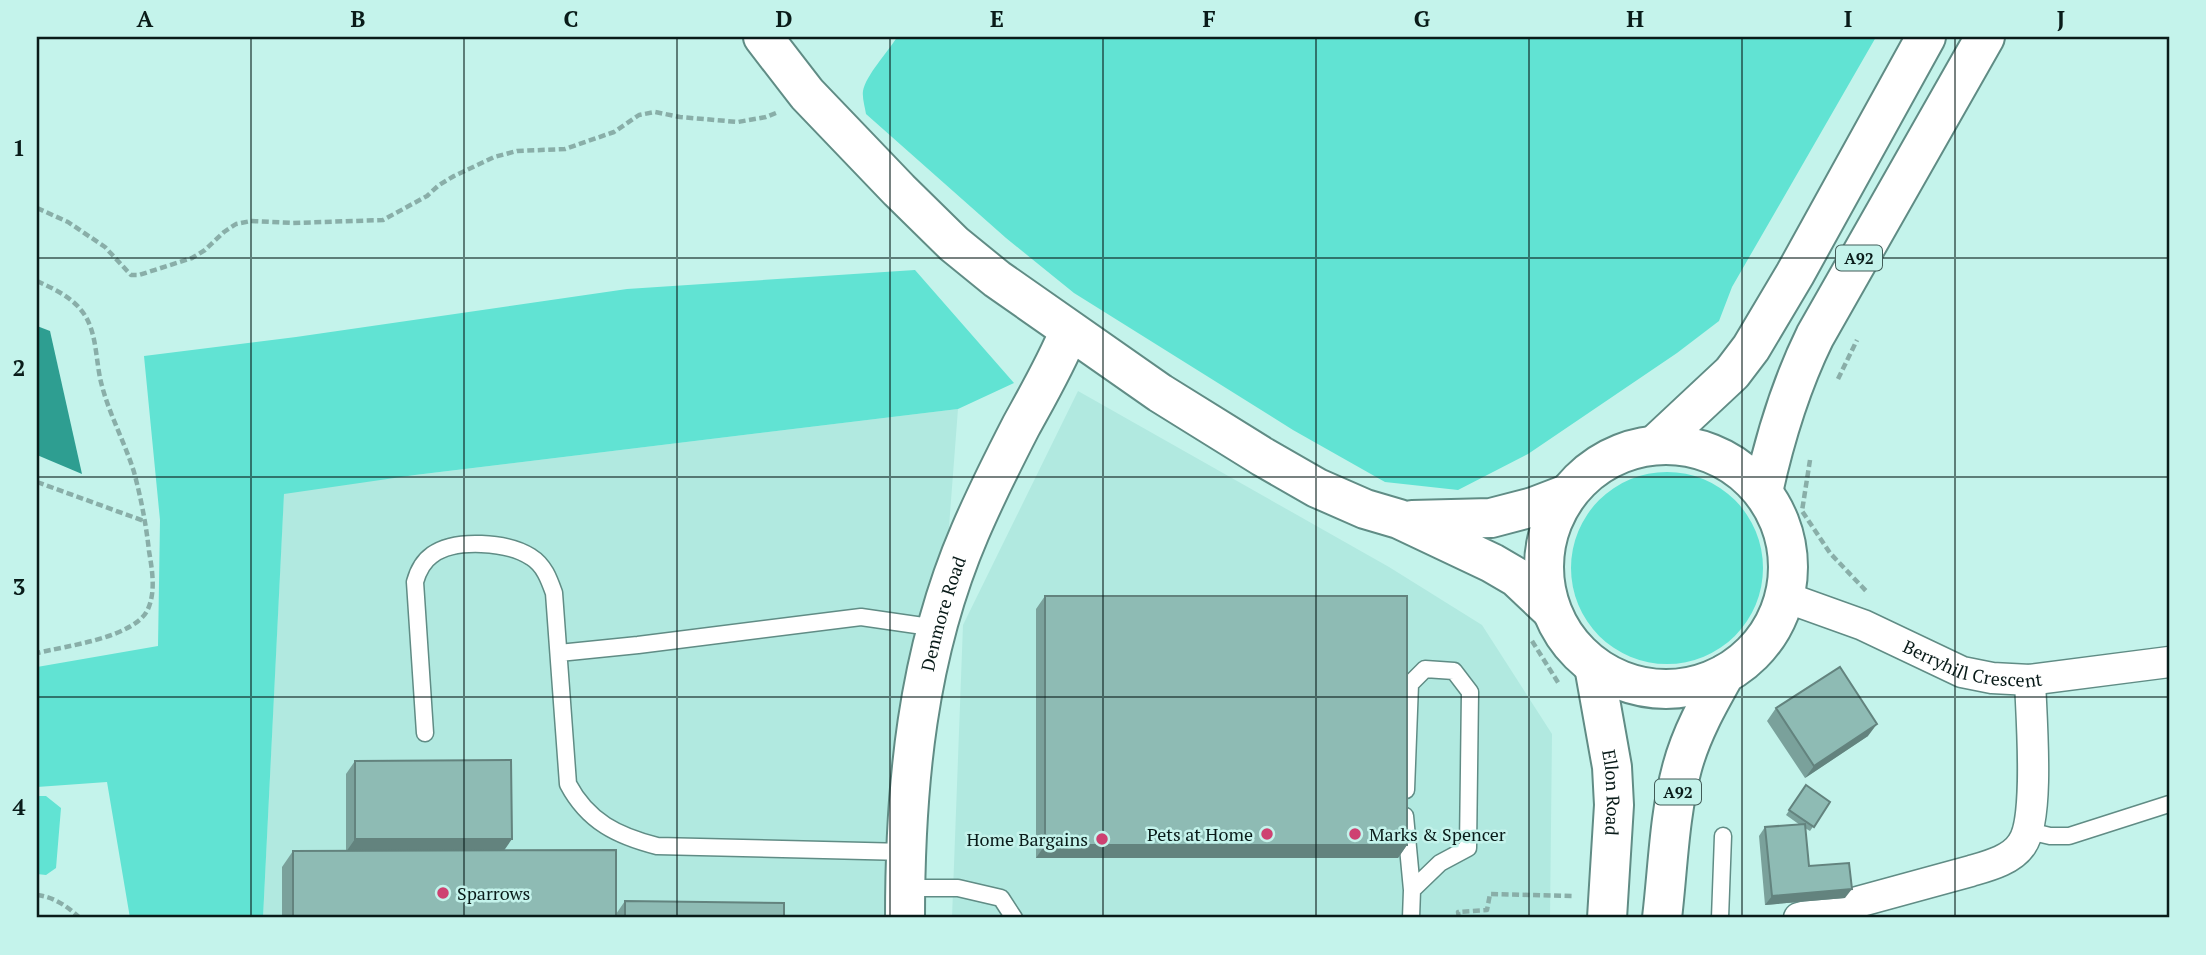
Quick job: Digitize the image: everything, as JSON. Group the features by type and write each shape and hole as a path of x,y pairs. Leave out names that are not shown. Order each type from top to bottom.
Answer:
{"main road":[{"path":"763,37 807,94 954,244 997,279 1069,332 1160,393 1285,470 1317,488 1365,509 1399,519 1516,577 1541,624"},
{"name":"A92","path":"1655,445 1732,373 1751,348 1926,37"},
{"name":"A92","path":"1763,492 1777,432 1805,356 1985,37"},
{"name":"Denmore Road","path":"906,886 911,764 921,695 937,628 970,533 1069,332"},
{"name":"A92","path":"1655,445 1686,446 1715,454 1733,464 1763,492 1777,516 1786,542 1788,579 1785,597 1776,620 1763,641 1739,665 1725,674 1692,686 1658,689 1625,682 1594,666 1568,641 1541,624 1545,590 1544,550 1549,530 1567,494 1605,460 1621,452 1655,445"},
{"path":"1399,519 1491,518 1533,507 1567,494"},
{"name":"Ellon Road","path":"1594,666 1612,767 1614,805 1607,918"},
{"name":"A92","path":"1662,918 1674,810 1682,767 1697,725 1725,674"}],"street":[{"name":"Berryhill Crescent","path":"1785,597 1863,625 1962,672 1992,678 2030,680 2169,662"},
{"path":"1799,918 1850,906 1995,863 2022,846 2029,831 2032,804 2030,680"}],"lane":[{"path":"425,733 415,582 419,568 433,554 454,546 490,545 513,548 533,558 547,574 554,593 568,785 578,803 598,821 627,839 657,846 906,886 958,888 1001,898 1014,918"},
{"path":"559,653 861,617 937,628"},
{"path":"1411,918 1412,890 1405,818 1410,684 1425,669 1454,671 1470,692 1468,848 1440,863 1412,890"},
{"path":"2029,831 2050,836 2069,836 2169,804"},
{"path":"1720,918 1724,836"}],"path":[{"path":"37,208 68,222 104,247 131,275 139,275 192,258 224,232 251,221 293,223 383,220 427,196 454,176 494,157 517,151 565,149 614,132 639,115 654,112 738,122 766,117 807,94"},
{"path":"37,281 55,289 80,309 89,323 103,391 134,472 145,521 152,584 149,608 142,619 124,630 37,653"},
{"path":"1835,385 1862,331"},
{"path":"1811,456 1802,511 1830,553 1879,605 1863,625"},
{"path":"37,482 145,521"},
{"path":"1541,624 1561,689"},
{"path":"1571,907 1573,883"},
{"path":"1459,918 1458,912 1488,909 1490,894 1572,896"},
{"path":"37,895 46,896 67,906 80,918"}],"shaded area":[{"path":"897,37 1876,37 1732,287 1719,321 1677,353 1528,454 1458,490 1385,482 1293,430 1074,293 1006,238 866,114 863,94 865,85"},
{"path":"915,270 1014,383 958,409 415,475 284,494 263,918 130,918 107,782 37,787 37,667 158,646 160,520 144,356 627,289"},
{"path":"37,326 50,331 82,474 37,455"},
{"path":"1078,391 1389,567 1482,625 1552,734 1550,918 952,918 963,625"},
{"path":"958,409 919,918 263,918 284,491"},
{"path":"1667,472 1704,479 1735,500 1756,531 1763,568 1756,605 1735,636 1704,657 1667,664 1630,657 1599,636 1578,605 1571,568 1578,531 1599,500 1630,479"},
{"path":"37,796 46,796 61,808 56,868 46,875 37,874"}],"building":[{"path":"1045,596 1407,596 1407,845 1045,845"},
{"path":"1840,667 1877,724 1814,766 1776,708"},
{"path":"511,760 512,839 355,839 355,761"},
{"path":"1806,785 1830,802 1814,827 1789,810"},
{"path":"1805,824 1809,866 1849,863 1852,889 1772,896 1765,827"},
{"name":"Sparrows","path":"616,850 616,918 293,918 293,851"},
{"path":"625,901 784,903 784,918 625,918"}],"place":[{"name":"Pets at Home","path":"1267,834"},
{"name":"Marks & Spencer","path":"1355,834"},
{"name":"Home Bargains","path":"1102,839"},
{"name":"Sparrows","path":"443,893"}]}
